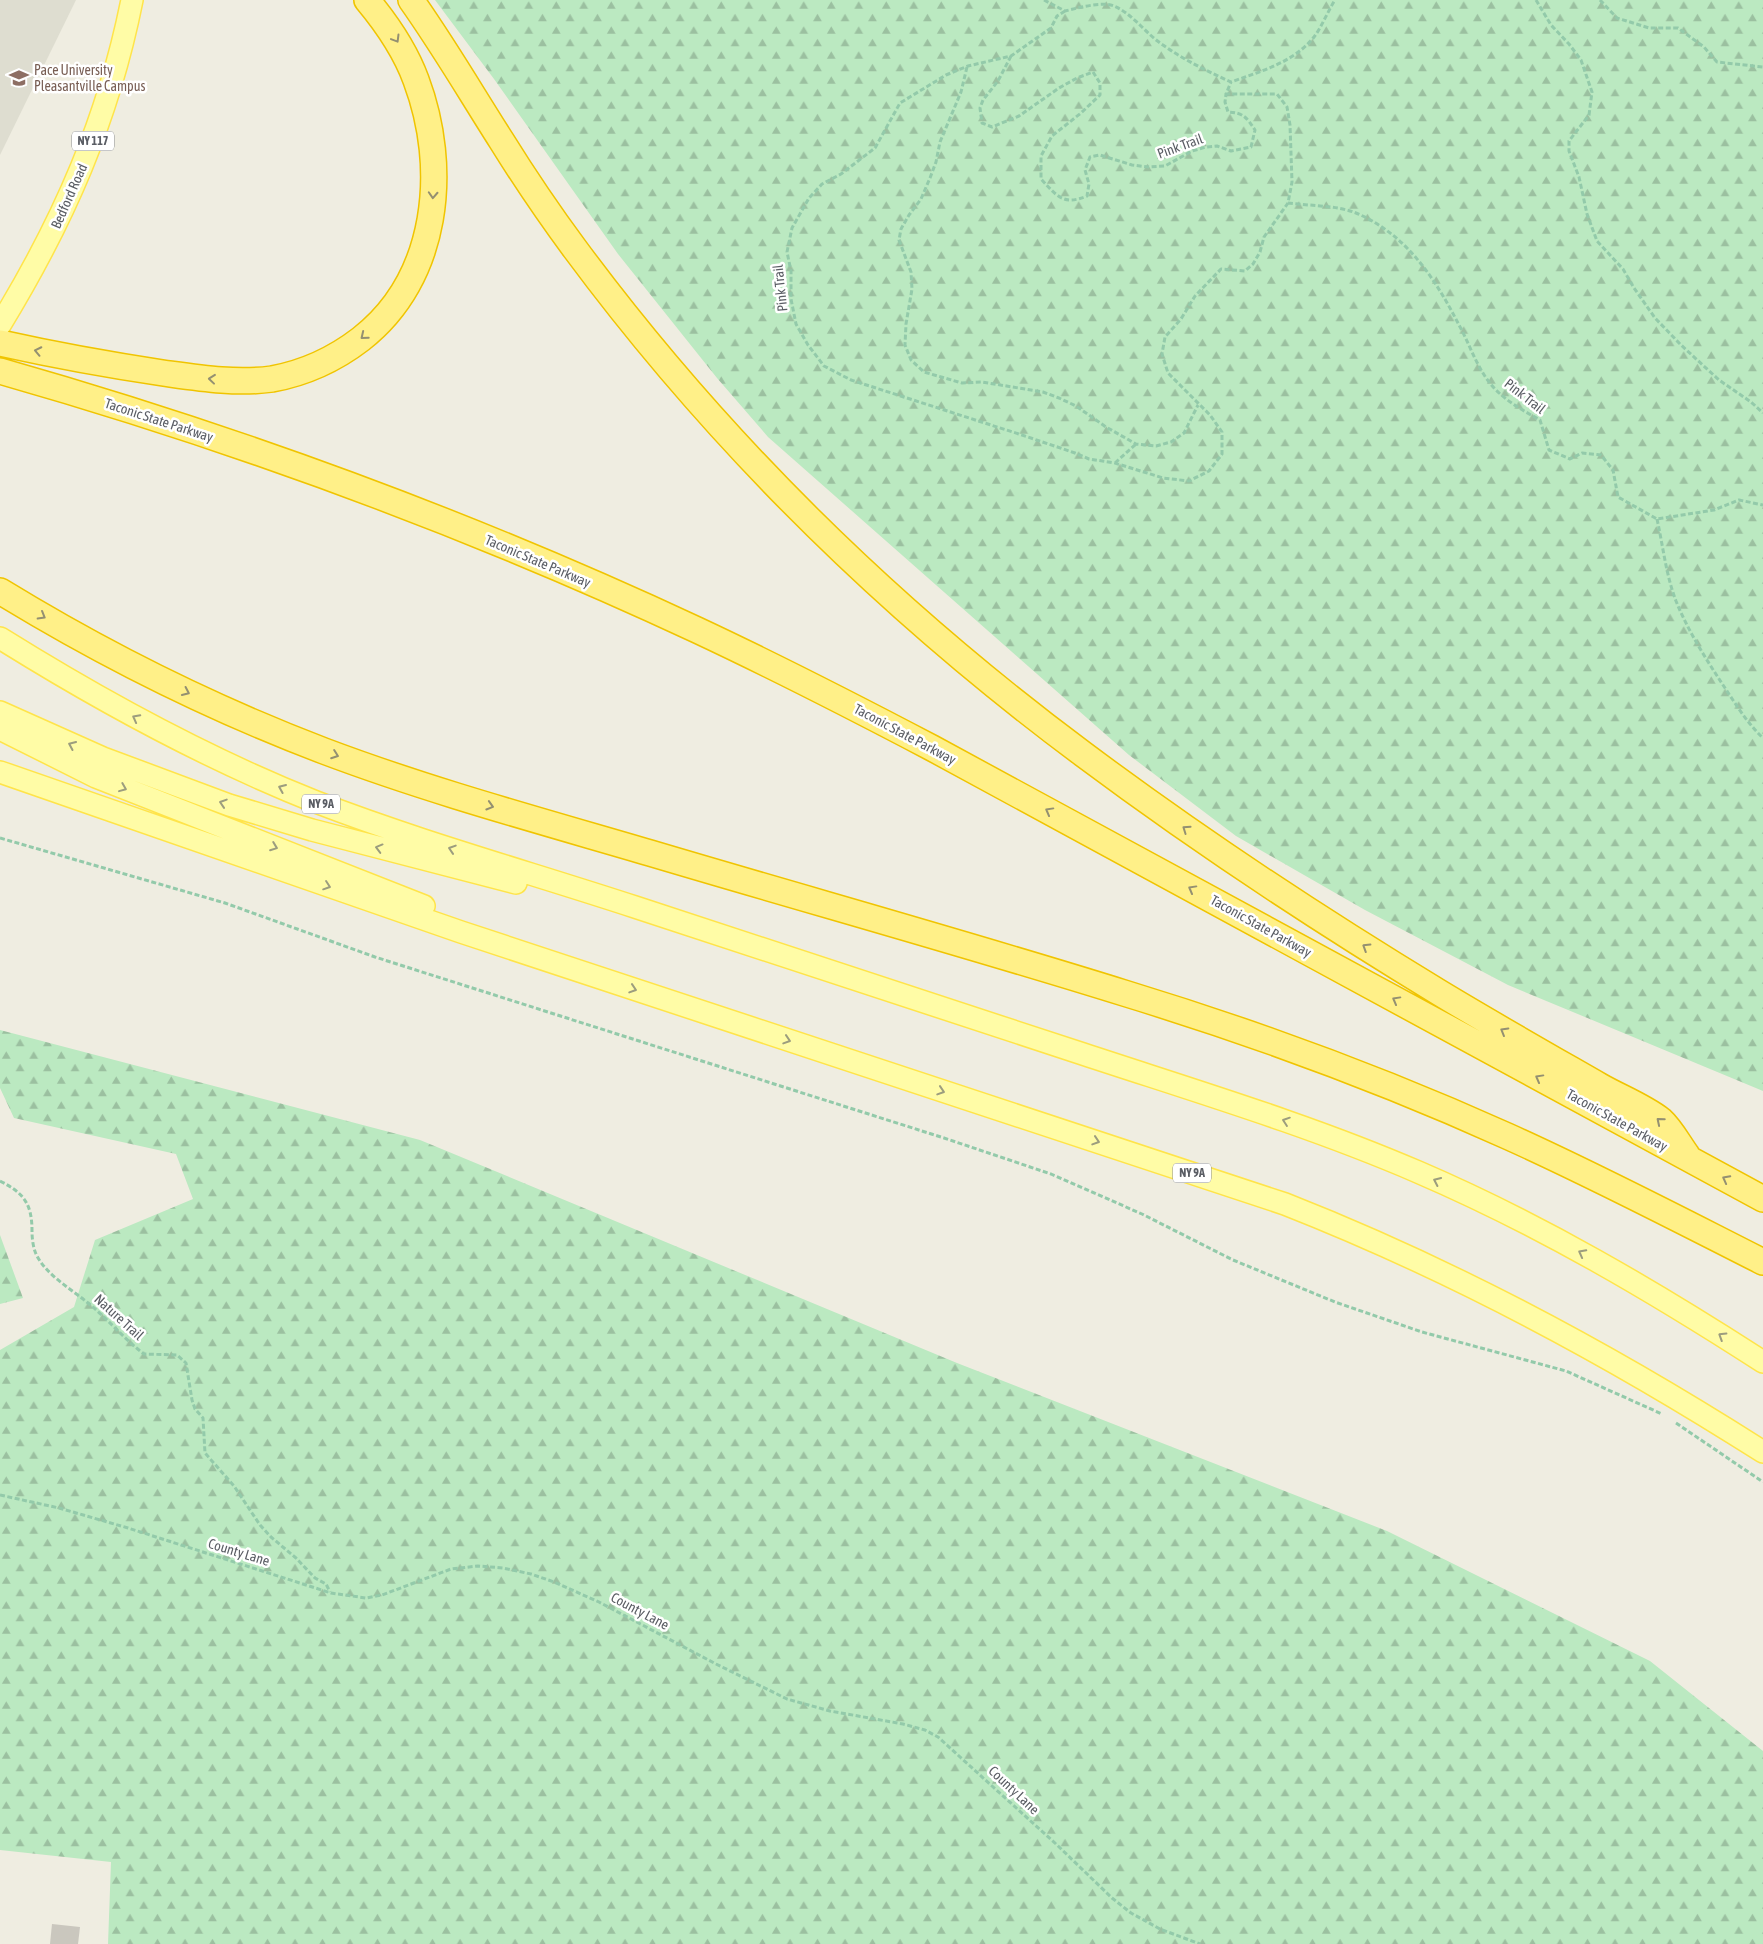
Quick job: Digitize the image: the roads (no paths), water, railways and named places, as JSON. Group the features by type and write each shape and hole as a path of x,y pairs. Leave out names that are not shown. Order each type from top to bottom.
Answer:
{"highway":[{"path":"0,343 76,359 150,371 237,381 272,379 308,369 338,355 368,333 393,307 412,277 425,244 432,209 433,153 427,116 416,79 398,43 367,0"},
{"path":"411,0 543,204 635,326 707,412 756,465 827,538 896,602 1028,712 1179,824 1398,967 1493,1025 1663,1122 1690,1159"},
{"name":"Taconic State Parkway","path":"0,371 67,390 208,435 377,495 513,550 697,630 932,748 1763,1199"},
{"path":"0,592 162,681 243,718 326,751 381,771 476,801 1091,983 1260,1037 1379,1082 1506,1135 1763,1262"}],"main road":[{"name":"Bedford Road","path":"0,325 47,244 90,150 112,84 132,0"},
{"name":"NY 9A","path":"0,638 150,725 286,790 427,841 1238,1105 1362,1149 1423,1174 1596,1260 1763,1362"},
{"path":"0,712 103,758 229,805 312,830 480,875 665,917"},
{"path":"0,729 104,780 388,891 586,974"},
{"name":"NY 9A","path":"0,772 389,908 1285,1204 1344,1227 1466,1284 1585,1344 1668,1392 1763,1452"}],"place":[{"name":"Pace University Pleasantville Campus","path":"19,78"}]}
